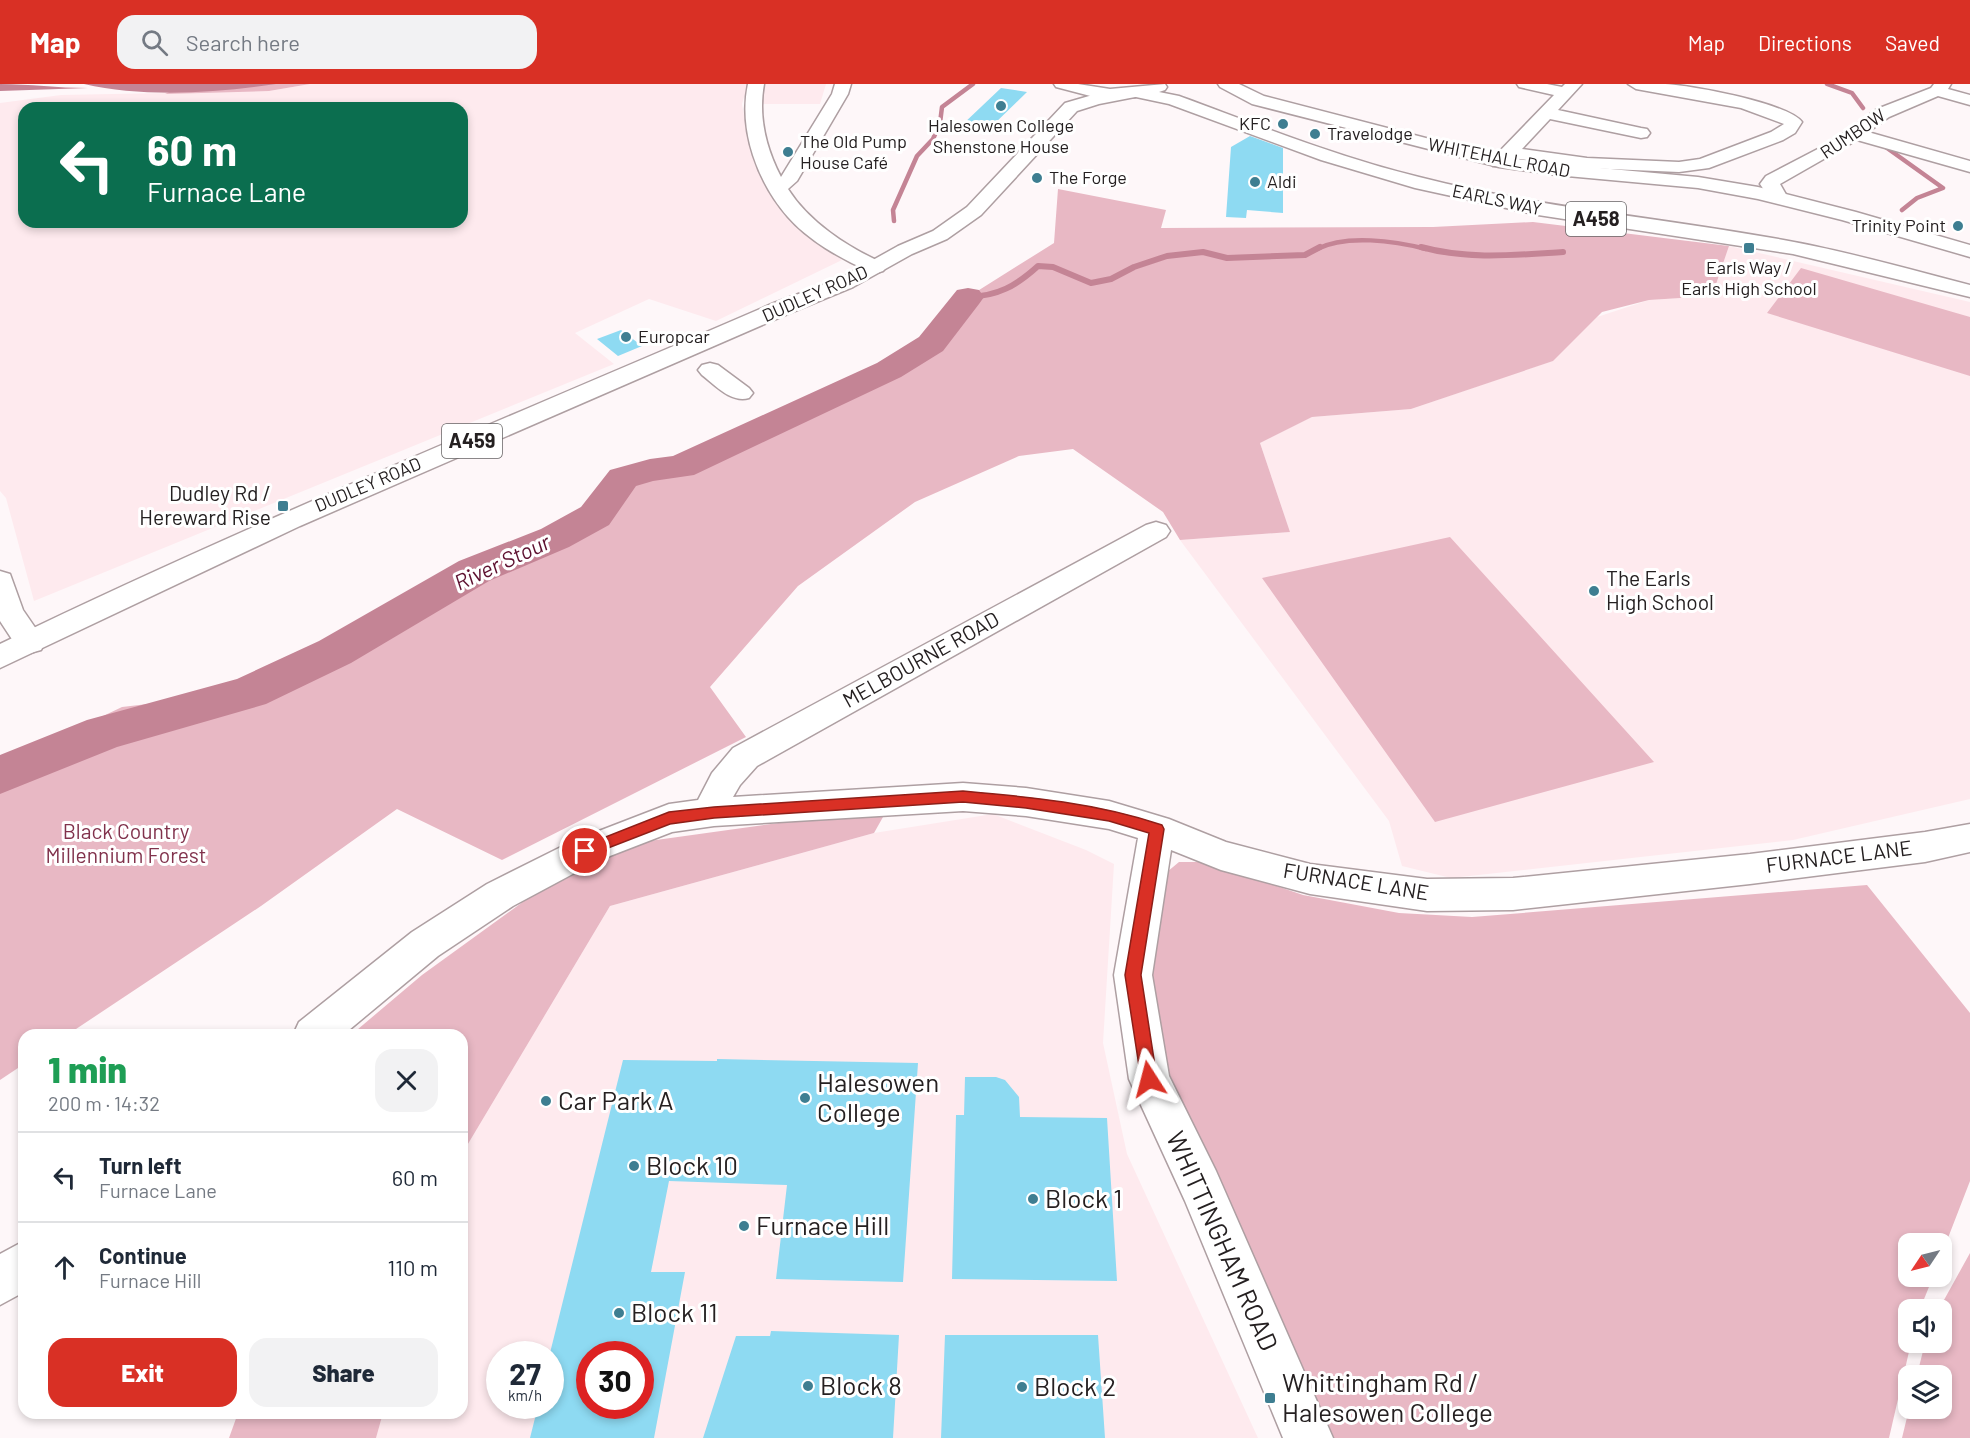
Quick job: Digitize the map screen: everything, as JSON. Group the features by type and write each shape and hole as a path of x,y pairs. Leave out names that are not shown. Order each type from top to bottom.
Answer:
{"main road":[{"path":"756,84 752,103 755,125 776,188 797,214 852,256 876,267"},
{"path":"776,188 788,180 840,94 843,84"},
{"path":"1002,155 1058,94 1056,84"},
{"name":"A458","path":"1062,84 1087,91 1134,94 1169,84"},
{"name":"WHITEHALL ROAD","path":"1226,84 1258,100 1381,133 1504,157 1555,171 1658,178 1726,187 1779,198"},
{"path":"1525,84 1570,88"},
{"path":"1504,157 1679,167 1703,164 1741,152 1789,129 1793,122 1788,117 1766,110 1635,84"},
{"path":"1504,157 1570,88"},
{"path":"1940,88 1970,100"},
{"name":"RUMBOW","path":"1658,178 1750,172 1803,163 1818,158 1892,108 1910,103 1940,88"},
{"name":"A459","path":"905,250 940,236 974,211 1071,106 1096,99 1134,94"},
{"name":"EARLS WAY","path":"1134,94 1173,100 1342,162 1426,185 1607,221 1793,248 1970,291"},
{"path":"1546,113 1641,132"},
{"path":"1855,135 1970,167"},
{"name":"RUMBOW","path":"1779,198 1768,184 1803,163"},
{"name":"A458","path":"1779,198 1970,251"},
{"name":"A459","path":"905,250 958,202"},
{"name":"DUDLEY ROAD","path":"0,657 164,577 327,502 698,361 782,308 846,283 905,250"},
{"path":"698,361 749,399"},
{"name":"MELBOURNE ROAD","path":"714,812 714,801 721,783 745,757 1156,531"},
{"path":"0,581 9,612 30,642"},
{"name":"FURNACE LANE","path":"714,812 963,797 1026,802 1109,815 1157,829 1221,855 1310,879 1427,896 1513,894 1750,869 1925,847 1970,838"},
{"path":"320,1029 424,944 500,895 585,851 669,818 714,812"},
{"name":"WHITTINGHAM ROAD","path":"1157,829 1133,975 1149,1079 1201,1186 1308,1438"},
{"path":"0,1282 18,1268"}],"shaded area":[{"path":"0,84 66,87 88,88 0,91"},
{"path":"84,84 276,84 204,92 155,93"},
{"path":"310,84 748,84 742,104 747,132 769,186 794,223 842,260 716,321 649,299 575,333 614,364 34,601 6,498 0,491 0,103 61,95 269,91"},
{"path":"763,84 826,84 820,104 758,104"},
{"name":"The Earls High School","path":"1729,246 1970,302 1970,799 1793,840 1451,878 1402,866 1389,821 1180,540 1290,532 1260,443 1312,417 1411,409 1552,361 1597,317 1649,300 1712,296"},
{"name":"Halesowen College","path":"993,814 1086,850 1114,864 1103,1043 1127,1154 1258,1438 376,1438 381,1419 468,1419 468,1144 610,906 874,833"}],"green space":[{"path":"187,84 310,84 269,91 165,94"},
{"name":"Black Country Millennium Forest","path":"1058,189 1166,210 1161,228 1433,227 1533,222 1729,246 1712,296 1649,300 1602,312 1553,361 1411,409 1312,417 1260,443 1290,532 1180,540 1163,512 1073,449 1019,456 915,502 798,586 710,687 746,737 502,860 397,809 261,906 76,1029 18,1029 18,1068 0,1080 0,765 122,707 250,692 335,652 474,571 555,538 595,516 591,502 602,483 682,459 802,404 889,370 931,344 968,297 1054,243"},
{"path":"1801,268 1970,317 1970,376 1767,313"},
{"path":"1450,537 1654,762 1435,822 1262,578"},
{"path":"850,813 883,817 874,833 610,906 468,1144 468,1029 358,1029 422,975 531,896 610,857 649,841"},
{"path":"1179,862 1207,862 1303,895 1399,913 1472,917 1867,885 1970,1013 1970,1181 1950,1233 1898,1233 1898,1287 1929,1287 1924,1299 1898,1299 1898,1353 1909,1353 1906,1365 1898,1365 1898,1399 1889,1438 1329,1438 1168,1077 1146,973 1161,877"},
{"path":"1970,1253 1970,1438 1902,1438 1907,1419 1952,1419 1952,1365 1920,1365 1922,1353 1952,1353 1952,1299 1945,1299"},
{"path":"236,1419 381,1419 376,1438 229,1438"}],"building":[{"name":"Halesowen College Shenstone House","path":"1001,88 1027,92 989,129 962,125"},
{"name":"Aldi","path":"1250,136 1283,148 1283,213 1247,210 1246,218 1226,217 1231,147"},
{"path":"621,330 642,346 618,356 597,339"},
{"path":"717,1059 918,1063 903,1282 776,1279 787,1185 669,1181 651,1272 685,1272 654,1438 530,1438 535,1419 564,1419 564,1341 553,1341 623,1060 717,1061"},
{"name":"Block 1","path":"965,1077 996,1077 1005,1080 1019,1097 1020,1117 1107,1118 1117,1281 952,1279 956,1115 964,1115"},
{"name":"Block 8","path":"771,1331 899,1335 893,1438 703,1438 736,1336 770,1336"},
{"name":"Block 2","path":"945,1335 1098,1335 1105,1438 941,1438"}],"waterway":[{"path":"894,221 893,210 917,156 933,139 940,123 942,107 973,84"},
{"path":"1827,84 1852,93 1863,108"},
{"path":"1887,148 1943,188 1917,198 1902,210"},
{"path":"1317,249 1329,244 1356,240 1371,240 1426,249"},
{"path":"968,297 988,295 1006,289 1038,266 1053,267 1091,283 1111,279 1134,267 1167,256 1203,252 1227,258 1305,255 1320,247"},
{"path":"1421,247 1474,255 1563,252"},
{"name":"River Stour","path":"0,775 104,733 250,692 335,652 474,571 555,538 595,516 623,478 650,470 681,467 889,370 931,344 968,297"}],"place":[{"name":"Halesowen College Shenstone House","path":"1001,106"},
{"name":"KFC","path":"1283,124"},
{"name":"Travelodge","path":"1315,134"},
{"name":"The Old Pump House Café","path":"788,152"},
{"name":"The Forge","path":"1037,178"},
{"name":"Aldi","path":"1255,182"},
{"name":"Trinity Point","path":"1958,226"},
{"name":"Earls Way / Earls High School","path":"1749,248"},
{"name":"Europcar","path":"626,337"},
{"name":"Dudley Rd / Hereward Rise","path":"283,506"},
{"name":"The Earls High School","path":"1594,591"},
{"name":"Halesowen College","path":"805,1098"},
{"name":"Car Park A","path":"546,1101"},
{"name":"Block 10","path":"634,1166"},
{"name":"Block 1","path":"1033,1199"},
{"name":"Furnace Hill","path":"744,1226"},
{"name":"Block 11","path":"619,1313"},
{"name":"Block 8","path":"808,1386"},
{"name":"Block 2","path":"1022,1387"},
{"name":"Whittingham Rd / Halesowen College","path":"1270,1398"}],"route":[{"path":"585,851 669,818 714,812 963,797 1026,802 1109,815 1157,829 1133,975 1149,1079"}]}
